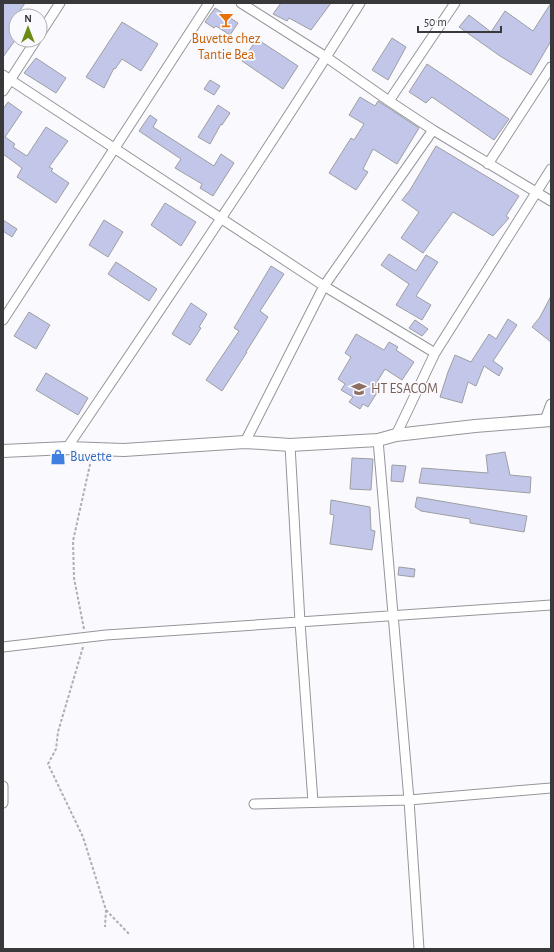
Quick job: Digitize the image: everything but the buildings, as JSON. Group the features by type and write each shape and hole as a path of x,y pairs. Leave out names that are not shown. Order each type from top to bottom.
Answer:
{"street":[{"path":"48,22 60,3"},
{"path":"3,320 209,3"},
{"path":"241,3 326,57 433,130 535,193 551,201"},
{"path":"67,448 221,218 360,3"},
{"path":"389,101 455,3"},
{"path":"3,91 7,78 30,48"},
{"path":"488,164 551,67"},
{"path":"7,78 324,286 435,353"},
{"path":"245,442 324,286 433,130"},
{"path":"396,435 435,353 551,170"},
{"path":"3,451 67,448 124,450 245,442 290,445 378,440 396,435 548,420 551,404"},
{"path":"378,440 410,800 420,949"},
{"path":"290,445 300,622 313,802"},
{"path":"3,646 85,637 551,606"},
{"path":"3,786 3,803"},
{"path":"254,804 410,800 551,788"}],"path":[{"path":"94,450 73,541 74,578 85,637 58,732 56,749 48,764 83,837 106,910 105,927"},
{"path":"106,910 130,934"}],"place":[{"name":"Buvette chez Tantie Bea","path":"226,20"},
{"name":"HT ESACOM","path":"359,389"},
{"name":"Buvette","path":"58,457"}]}
